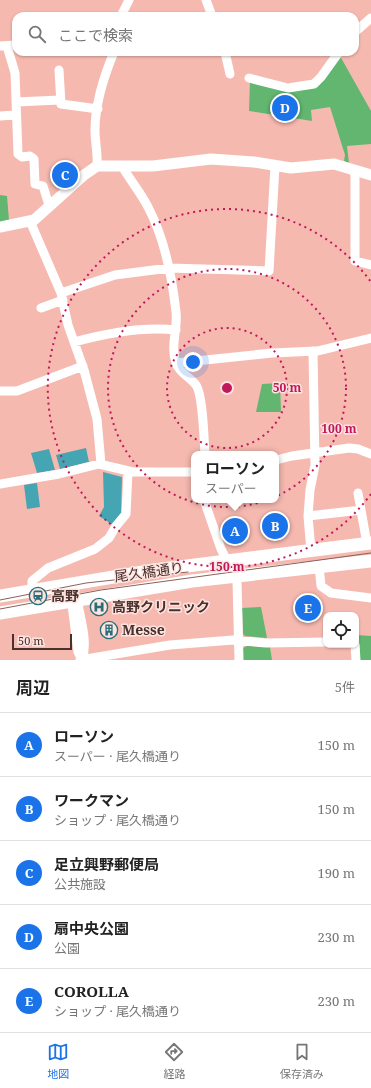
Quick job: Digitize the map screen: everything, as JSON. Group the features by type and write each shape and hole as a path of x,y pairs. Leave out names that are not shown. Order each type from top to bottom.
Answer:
{"main road":[{"name":"尾久橋通り","path":"0,596 142,572 369,544"},
{"name":"尾久橋通り","path":"0,613 74,600 235,576 371,561"}],"street":[{"path":"122,12 129,0"},
{"path":"206,0 210,12"},
{"path":"359,28 371,18"},
{"path":"8,46 15,74 18,154 22,156 30,156 34,159 35,184 43,186 49,205"},
{"path":"97,166 98,153 95,129 106,72 112,56"},
{"path":"226,56 230,74"},
{"path":"249,78 288,88 314,84 322,77 336,56"},
{"path":"59,70 61,104 98,109"},
{"path":"16,102 60,100"},
{"path":"0,116 16,115"},
{"path":"0,227 30,221 36,218 88,171 97,166 153,166 211,159 254,162 291,168 334,164 371,175"},
{"path":"122,166 148,206 163,241 176,313 176,330 173,346 176,363 179,370 197,386 200,395 205,451"},
{"path":"41,308 62,296 115,275 169,268 269,271 275,166"},
{"path":"355,170 355,261 371,265"},
{"path":"30,221 62,296 74,342 83,366 97,419 101,464"},
{"path":"74,342 108,334 158,328 176,330"},
{"path":"176,363 238,356 312,351 371,338"},
{"path":"311,551 308,516 310,490 315,465 312,351"},
{"path":"0,391 16,391 83,366"},
{"path":"279,459 349,448 358,449 371,454"},
{"path":"0,484 59,474 101,464 128,472 191,472"},
{"path":"32,590 32,581 48,568 94,549 110,538 116,526 126,514 128,472"},
{"path":"358,493 369,544"},
{"path":"205,503 214,532 226,562 237,581 239,660"},
{"path":"308,516 361,510"},
{"path":"318,566 321,586 331,593 371,598"},
{"path":"74,600 72,605 80,642 78,652 81,660 170,645 238,640 266,643 323,642"},
{"path":"356,648 356,660"}],"green space":[{"path":"340,56 371,111 371,144 347,146 349,163 344,161 345,155 330,107 311,110 312,121 249,111 250,80 316,86"},
{"path":"0,195 7,196 9,220 0,222"},
{"path":"280,383 281,412 256,412 262,384"},
{"path":"261,607 267,638 245,636 243,634 242,608"},
{"path":"359,635 371,636 371,660 360,660"},
{"path":"247,646 270,647 272,660 243,660 243,648"}],"water":[{"path":"86,448 89,462 60,469 56,455"},
{"path":"49,449 55,470 37,473 31,453"},
{"path":"103,472 122,477 121,513 113,525 99,516 104,507"},
{"path":"37,483 40,507 27,509 24,485"}],"tram line":[{"path":"0,609 101,590 371,553"},
{"path":"0,600 86,583 188,572"}],"place":[{"name":"扇中央公園","path":"285,108"},
{"name":"足立興野郵便局","path":"65,175"},
{"name":"ワークマン","path":"275,526"},
{"name":"ローソン","path":"235,531"},
{"name":"高野","path":"38,596"},
{"name":"高野クリニック","path":"99,607"},
{"name":"COROLLA","path":"308,608"},
{"name":"Messe","path":"109,630"}]}
